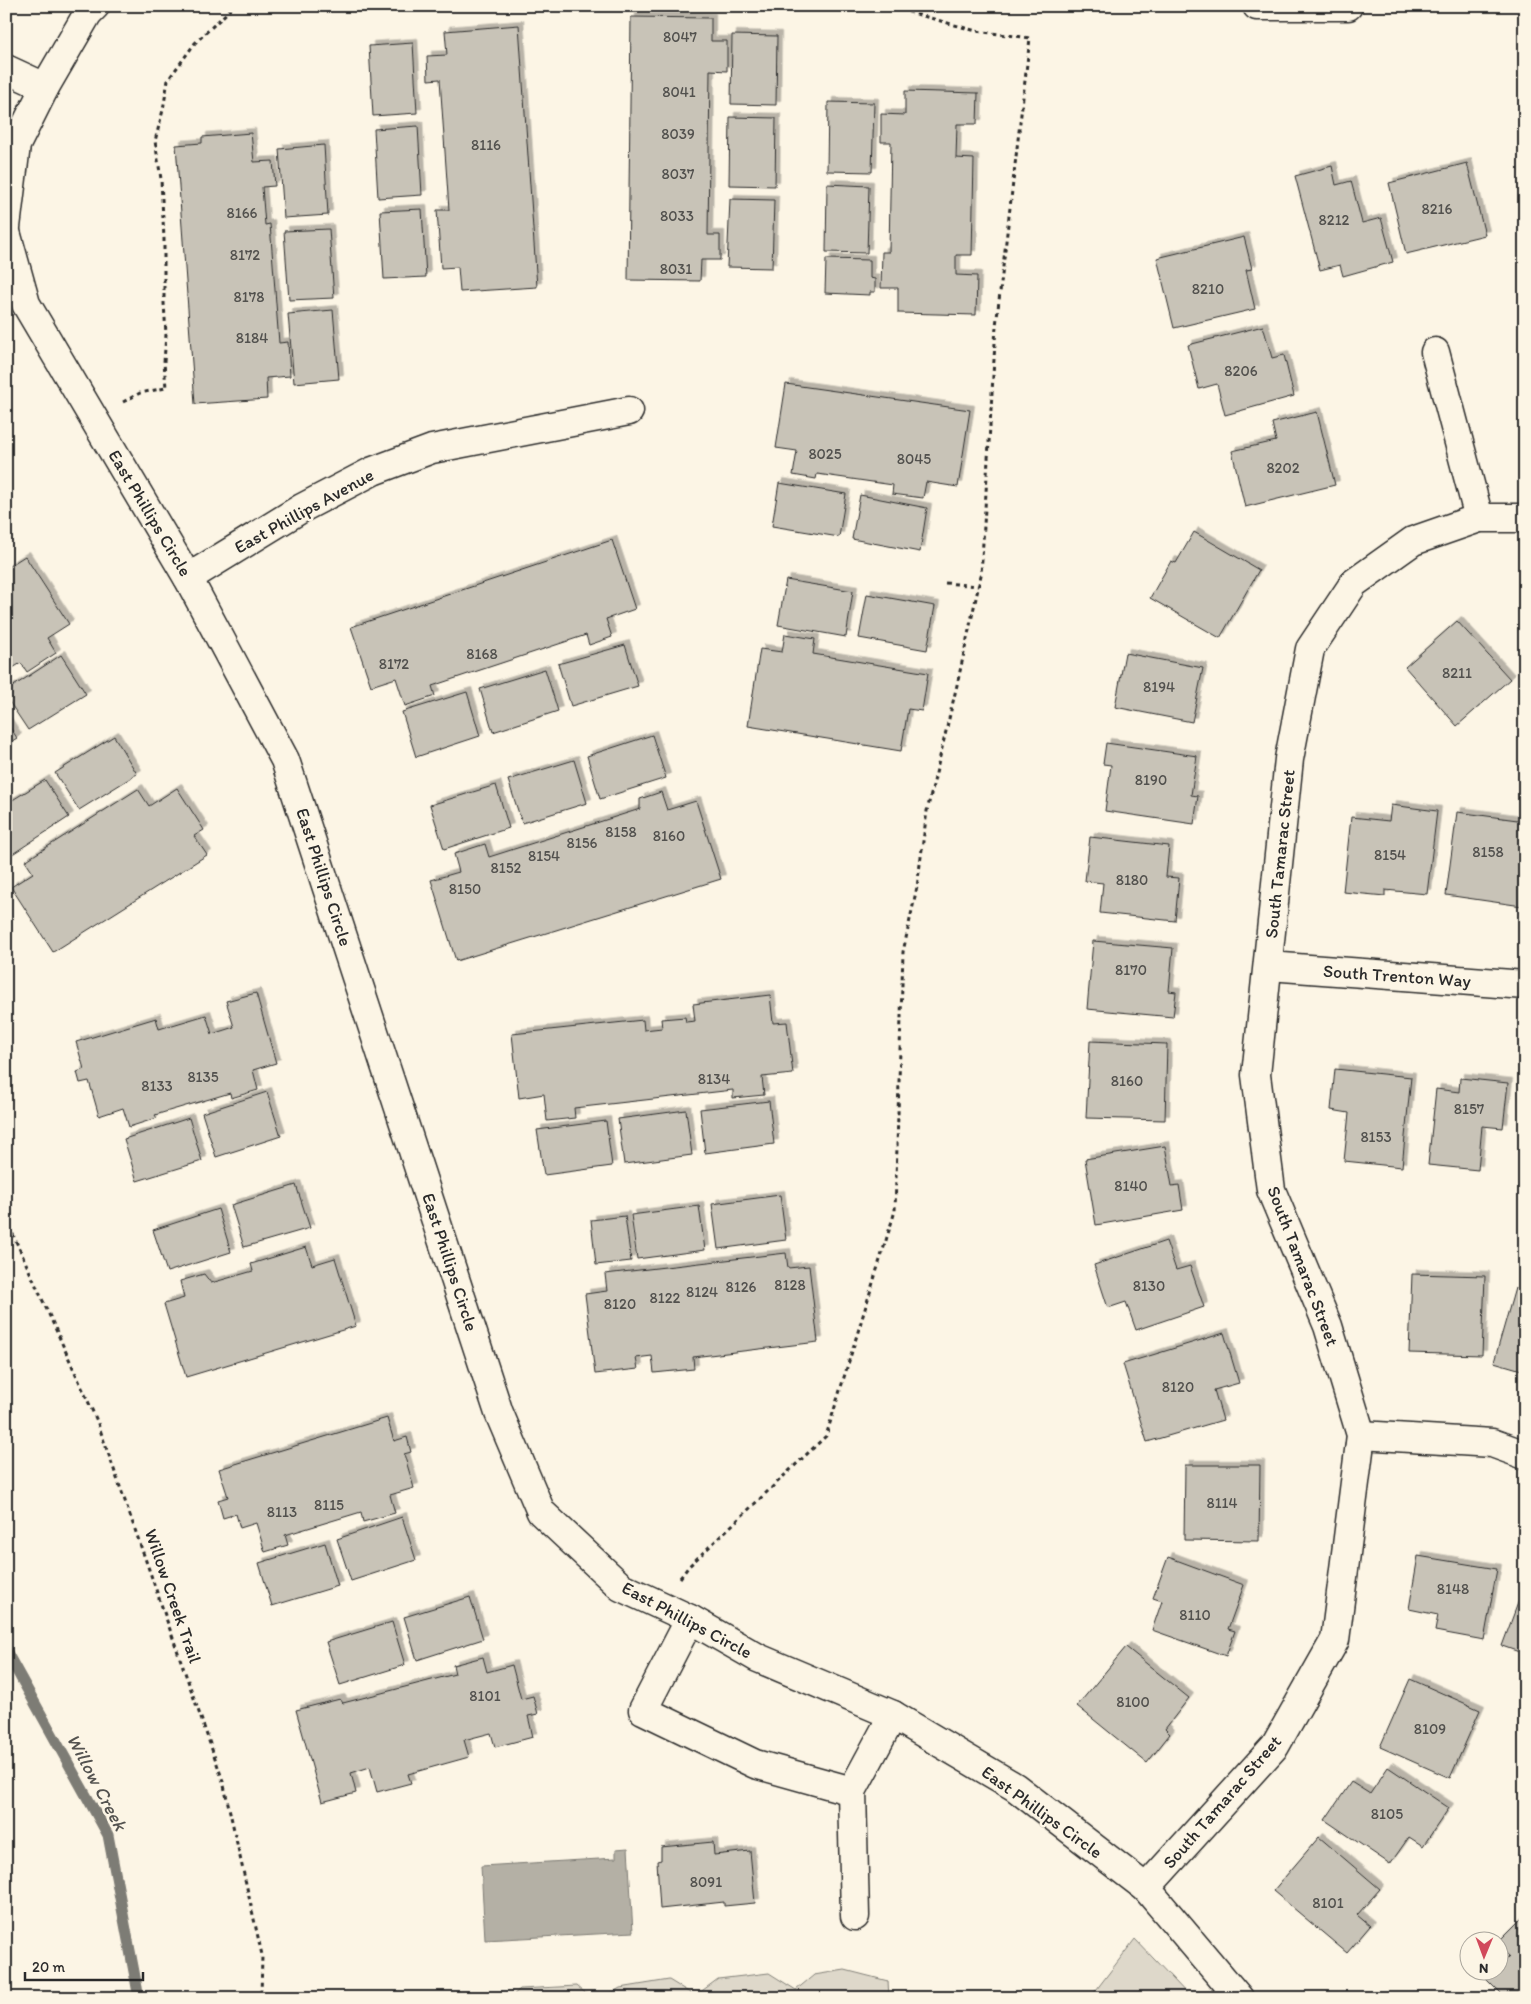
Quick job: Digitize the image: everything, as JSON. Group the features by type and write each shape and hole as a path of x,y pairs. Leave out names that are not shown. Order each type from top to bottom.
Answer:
{"street":[{"path":"6,227 16,145 45,87 88,13 95,6"},
{"path":"1258,6 1348,6"},
{"path":"6,69 45,87"},
{"name":"East Phillips Circle","path":"6,232 26,304 188,578 285,760 499,1413 541,1512 621,1587 690,1619 758,1658 893,1715 1015,1787 1146,1888 1240,1998"},
{"path":"1435,352 1479,518"},
{"name":"East Phillips Avenue","path":"188,578 302,508 373,471 432,450 629,411"},
{"name":"South Tamarac Street","path":"1146,1888 1275,1746 1335,1640 1361,1434 1328,1326 1271,1190 1256,1075 1269,966 1289,759 1310,649 1354,582 1412,541 1479,518 1525,518"},
{"name":"South Trenton Way","path":"1269,966 1525,985"},
{"path":"1361,1434 1492,1443 1525,1455"},
{"path":"690,1619 643,1710 754,1764 852,1791"},
{"path":"856,1916 852,1791 893,1715"}],"path":[{"path":"94,418 140,393 166,388 164,362 166,334 164,239 161,179 155,141 168,80 195,43 234,6"},
{"path":"661,1606 689,1566 826,1436 895,1211 903,952 917,888 927,811 981,575 996,326 1030,38 976,31 888,6"},
{"path":"945,583 978,586"},
{"name":"Willow Creek Trail","path":"6,1218 97,1421 223,1781 262,1955 261,1998"}],"shaded area":[{"path":"628,1848 633,1932 485,1940 481,1866 616,1858 616,1849"},
{"path":"1135,1939 1191,1998 1090,1998"},
{"path":"845,1970 888,1981 889,1998 602,1998 620,1988 669,1980 695,1996 718,1979 769,1973 796,1990 814,1975"},
{"path":"577,1986 591,1998 510,1998 520,1989"},
{"path":"471,1993 478,1998 410,1998"}],"building":[{"path":"631,17 711,18 711,41 727,41 727,71 710,70 708,235 720,235 720,260 701,260 700,281 628,280"},
{"path":"519,25 537,287 460,292 458,267 441,268 437,210 449,210 440,79 428,80 427,56 447,55 445,31"},
{"path":"732,35 777,36 776,105 731,104"},
{"path":"413,43 417,113 373,116 369,46"},
{"path":"905,91 978,93 977,124 957,124 956,158 974,159 972,255 956,255 956,275 977,276 976,315 898,313 898,288 881,288 882,252 889,252 891,142 881,142 881,114 905,115"},
{"path":"828,102 874,103 872,172 827,171"},
{"path":"730,117 776,118 775,186 729,185"},
{"path":"418,126 422,195 378,198 374,129"},
{"path":"251,133 254,162 273,161 275,186 262,187 265,225 270,224 279,343 288,342 290,376 266,378 267,399 195,404 176,145 202,143 202,137"},
{"path":"324,145 328,215 284,218 279,149"},
{"path":"1467,163 1485,235 1406,254 1389,183"},
{"path":"1332,166 1336,185 1351,181 1362,223 1381,218 1393,262 1343,276 1340,265 1320,270 1295,176"},
{"path":"827,184 869,186 867,253 826,252"},
{"path":"730,199 774,200 772,268 727,267"},
{"path":"422,209 426,277 384,279 380,211"},
{"path":"329,229 334,298 289,300 284,231"},
{"path":"1244,237 1252,269 1246,270 1255,309 1174,328 1157,258"},
{"path":"826,259 870,260 870,278 875,279 875,292 870,292 870,295 825,293"},
{"path":"333,310 339,379 294,383 288,314"},
{"path":"1263,326 1272,358 1284,355 1294,396 1225,415 1217,384 1199,389 1188,345"},
{"path":"786,384 970,410 958,487 926,482 923,498 892,494 893,485 817,474 816,479 793,475 797,451 776,448"},
{"path":"1317,412 1335,485 1245,507 1232,451 1276,441 1272,423"},
{"path":"779,483 846,494 839,537 772,526"},
{"path":"860,495 927,508 920,552 852,539"},
{"path":"1194,532 1259,570 1220,638 1150,598 1171,561 1176,563"},
{"path":"612,540 635,609 606,619 612,637 589,645 586,635 432,686 435,696 405,706 396,678 371,686 351,627"},
{"path":"25,556 69,624 47,638 56,653 27,672 21,663 6,672 6,568"},
{"path":"786,580 853,591 846,637 778,625"},
{"path":"867,594 935,606 927,650 859,638"},
{"path":"1457,621 1510,679 1457,726 1405,667"},
{"path":"785,634 815,639 813,654 928,673 922,711 908,709 901,751 748,726 760,649 782,652"},
{"path":"625,645 638,686 571,706 558,664"},
{"path":"1125,653 1203,668 1192,722 1115,707"},
{"path":"61,655 86,694 28,730 6,697 6,691"},
{"path":"545,669 558,711 493,732 480,689"},
{"path":"467,692 480,736 416,757 402,712"},
{"path":"6,721 17,738 6,745"},
{"path":"652,735 666,778 600,799 587,756"},
{"path":"114,736 137,774 79,810 55,773"},
{"path":"1106,743 1197,756 1191,795 1198,796 1194,824 1105,811 1111,765 1103,764"},
{"path":"574,760 587,803 522,823 508,780"},
{"path":"45,780 69,817 11,855 6,848 6,804"},
{"path":"496,785 509,828 444,849 430,805"},
{"path":"177,788 204,830 194,836 207,855 53,952 11,887 33,873 25,861 138,789 149,806"},
{"path":"661,792 667,810 696,801 721,879 456,961 431,880 459,872 454,854 485,844 489,857 640,809 640,799"},
{"path":"1391,805 1437,811 1427,894 1385,890 1385,896 1343,892 1351,817 1389,821"},
{"path":"1457,812 1525,821 1525,884 1522,906 1446,895"},
{"path":"1090,837 1169,846 1166,877 1179,878 1175,921 1100,913 1103,883 1085,881"},
{"path":"1093,941 1173,948 1169,991 1176,992 1173,1017 1087,1009"},
{"path":"256,993 276,1063 253,1070 258,1090 231,1098 230,1093 155,1115 157,1118 129,1127 123,1108 99,1116 89,1081 80,1083 77,1072 84,1069 76,1042 156,1018 159,1029 206,1015 212,1034 234,1027 226,1001"},
{"path":"770,995 773,1023 787,1022 793,1074 762,1077 764,1095 733,1098 733,1090 574,1108 575,1118 547,1121 544,1094 519,1098 512,1034 643,1020 644,1030 662,1028 661,1019 685,1017 686,1022 695,1021 693,1004"},
{"path":"1090,1041 1167,1044 1165,1120 1086,1118"},
{"path":"1335,1069 1411,1077 1402,1167 1344,1161 1349,1113 1331,1110"},
{"path":"1460,1078 1508,1083 1503,1128 1482,1126 1478,1170 1428,1165 1436,1089 1459,1092"},
{"path":"267,1092 281,1136 216,1157 202,1113"},
{"path":"769,1101 774,1144 705,1153 700,1109"},
{"path":"686,1110 692,1155 624,1164 618,1119"},
{"path":"189,1118 202,1161 137,1181 124,1139"},
{"path":"606,1121 612,1166 544,1175 537,1130"},
{"path":"1165,1146 1172,1186 1179,1185 1183,1210 1096,1225 1085,1159"},
{"path":"296,1185 310,1228 244,1247 231,1205"},
{"path":"780,1195 786,1240 718,1249 712,1204"},
{"path":"699,1206 705,1250 637,1259 631,1215"},
{"path":"218,1209 231,1252 167,1272 153,1230"},
{"path":"625,1216 631,1261 596,1265 591,1220"},
{"path":"1166,1241 1176,1270 1190,1266 1204,1307 1136,1330 1126,1302 1108,1308 1094,1265"},
{"path":"306,1247 312,1265 335,1258 356,1326 186,1377 164,1304 184,1298 180,1281 204,1274 211,1283 253,1271 251,1264"},
{"path":"786,1253 788,1268 809,1266 818,1342 693,1357 694,1369 654,1373 652,1356 636,1358 638,1369 595,1374 585,1294 607,1291 605,1274"},
{"path":"1412,1274 1485,1276 1482,1355 1409,1353"},
{"path":"1515,1288 1525,1291 1525,1371 1494,1362"},
{"path":"1224,1333 1239,1383 1214,1390 1223,1420 1147,1442 1123,1364"},
{"path":"387,1418 394,1441 407,1437 411,1452 404,1454 414,1488 390,1495 395,1513 363,1522 361,1512 285,1535 288,1545 265,1552 256,1523 240,1528 236,1514 223,1518 218,1500 228,1497 219,1469"},
{"path":"1185,1465 1260,1465 1259,1541 1184,1540"},
{"path":"402,1517 416,1560 351,1581 337,1539"},
{"path":"325,1543 338,1586 272,1606 259,1563"},
{"path":"1418,1556 1497,1569 1484,1640 1435,1631 1438,1615 1409,1609"},
{"path":"1168,1557 1244,1585 1228,1629 1235,1631 1226,1656 1152,1630 1162,1601 1153,1598"},
{"path":"1525,1584 1525,1654 1502,1646"},
{"path":"470,1597 483,1639 417,1660 404,1617"},
{"path":"392,1622 405,1665 340,1685 326,1642"},
{"path":"1126,1647 1189,1698 1165,1729 1170,1734 1147,1763 1077,1706"},
{"path":"483,1657 487,1672 512,1665 521,1699 533,1696 538,1714 528,1716 533,1737 495,1747 491,1733 464,1740 469,1757 408,1774 411,1783 377,1792 370,1767 351,1773 356,1793 322,1802 296,1710 340,1699 343,1703 455,1674 453,1665"},
{"path":"1410,1679 1480,1710 1450,1778 1380,1747"},
{"path":"1388,1767 1449,1808 1423,1846 1409,1837 1390,1864 1325,1820 1351,1782 1370,1794"},
{"path":"1319,1837 1380,1889 1357,1915 1370,1926 1347,1953 1273,1891"},
{"path":"713,1842 714,1855 750,1851 755,1903 724,1906 724,1902 660,1909 657,1861 661,1860 661,1847"},
{"path":"1525,1915 1525,1998 1505,1998 1489,1982 1508,1982 1508,1932"}],"waterway":[{"name":"Willow Creek","path":"6,1651 108,1835 139,1998"}]}
